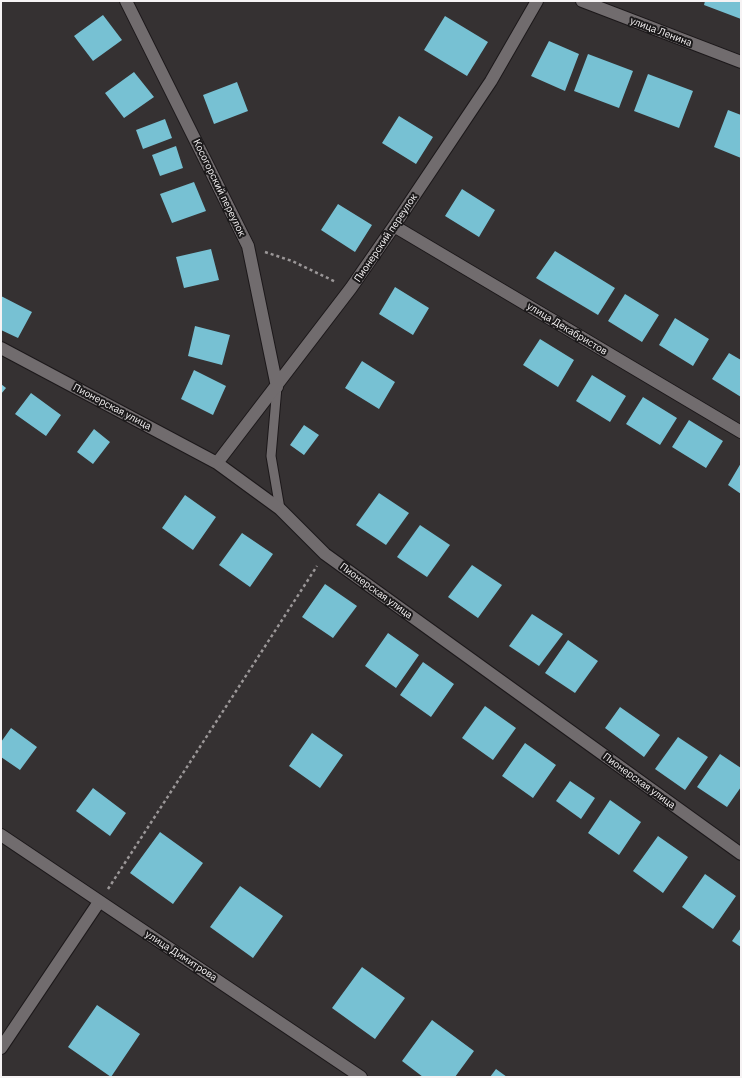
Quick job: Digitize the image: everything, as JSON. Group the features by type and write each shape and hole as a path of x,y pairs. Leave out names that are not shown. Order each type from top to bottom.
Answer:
{"street":[{"name":"Косогорский переулок","path":"126,1 248,246 276,387"},
{"name":"Пионерский переулок","path":"218,463 351,288 394,226 491,81 537,1"},
{"name":"улица Ленина","path":"582,1 741,62"},
{"name":"улица Декабристов","path":"394,226 741,432"},
{"name":"Пионерская улица","path":"1,348 218,463 280,509 325,554 741,854"},
{"name":"улица Димитрова","path":"1,835 361,1077"},
{"path":"1,1048 99,902"}],"lane":[{"path":"276,387 271,456 280,509"}],"path":[{"path":"248,246 292,261 351,288"},
{"path":"99,902 325,554"}],"building":[{"path":"705,1 741,1 741,19 704,5"},
{"path":"103,15 122,40 93,61 74,36"},
{"path":"445,16 488,42 467,76 424,50"},
{"path":"549,41 579,54 565,91 531,76"},
{"path":"588,54 633,71 619,108 574,91"},
{"path":"134,72 154,97 124,118 105,93"},
{"path":"648,74 693,91 679,128 634,111"},
{"path":"237,82 248,111 214,124 203,95"},
{"path":"728,110 741,115 741,158 714,147"},
{"path":"399,116 433,137 416,164 382,143"},
{"path":"165,119 172,138 143,149 136,130"},
{"path":"176,146 183,168 160,176 152,155"},
{"path":"194,182 206,211 172,223 160,194"},
{"path":"462,189 495,210 479,237 445,216"},
{"path":"338,204 372,225 355,252 321,230"},
{"path":"211,249 219,280 184,288 176,257"},
{"path":"555,251 615,288 598,315 536,278"},
{"path":"395,287 429,308 413,335 379,314"},
{"path":"625,294 659,315 642,342 608,321"},
{"path":"1,296 32,312 18,338 1,330"},
{"path":"675,318 709,339 693,366 659,345"},
{"path":"195,326 230,335 222,365 188,356"},
{"path":"540,339 574,360 558,387 523,365"},
{"path":"729,353 741,360 741,397 712,379"},
{"path":"362,361 395,382 379,409 345,388"},
{"path":"194,370 226,386 213,415 181,399"},
{"path":"592,375 626,396 610,422 576,401"},
{"path":"1,384 6,388 1,394"},
{"path":"31,393 61,415 46,436 15,414"},
{"path":"643,397 677,418 660,445 626,424"},
{"path":"689,420 723,441 706,468 672,447"},
{"path":"304,425 319,435 304,455 290,445"},
{"path":"94,429 110,442 93,464 77,452"},
{"path":"741,463 741,494 728,485"},
{"path":"379,493 409,513 386,545 356,525"},
{"path":"185,495 216,517 193,550 162,528"},
{"path":"420,525 450,545 427,577 397,557"},
{"path":"242,533 273,554 250,587 219,565"},
{"path":"472,565 502,585 478,618 448,597"},
{"path":"325,584 357,606 333,638 302,617"},
{"path":"532,614 563,634 539,666 509,646"},
{"path":"388,633 419,655 396,688 365,666"},
{"path":"568,640 598,661 575,693 545,673"},
{"path":"423,662 454,684 431,717 400,695"},
{"path":"485,706 516,728 493,760 462,738"},
{"path":"620,707 660,735 644,757 605,728"},
{"path":"11,728 37,747 20,770 1,757 1,742"},
{"path":"312,733 343,755 320,788 289,766"},
{"path":"678,737 708,757 685,790 655,769"},
{"path":"525,743 556,765 533,798 502,776"},
{"path":"720,754 741,768 741,787 727,807 697,787"},
{"path":"570,781 595,798 581,819 556,801"},
{"path":"93,788 126,813 110,836 76,811"},
{"path":"610,800 641,822 619,855 588,833"},
{"path":"160,832 203,863 173,904 130,873"},
{"path":"658,836 688,857 663,893 633,871"},
{"path":"705,874 736,896 713,929 682,907"},
{"path":"240,886 283,916 253,958 210,927"},
{"path":"741,928 741,947 732,941"},
{"path":"362,967 405,998 375,1039 332,1008"},
{"path":"97,1005 140,1034 111,1077 68,1047"},
{"path":"432,1020 474,1051 455,1077 423,1077 402,1061"},
{"path":"496,1069 507,1077 490,1077"}]}
